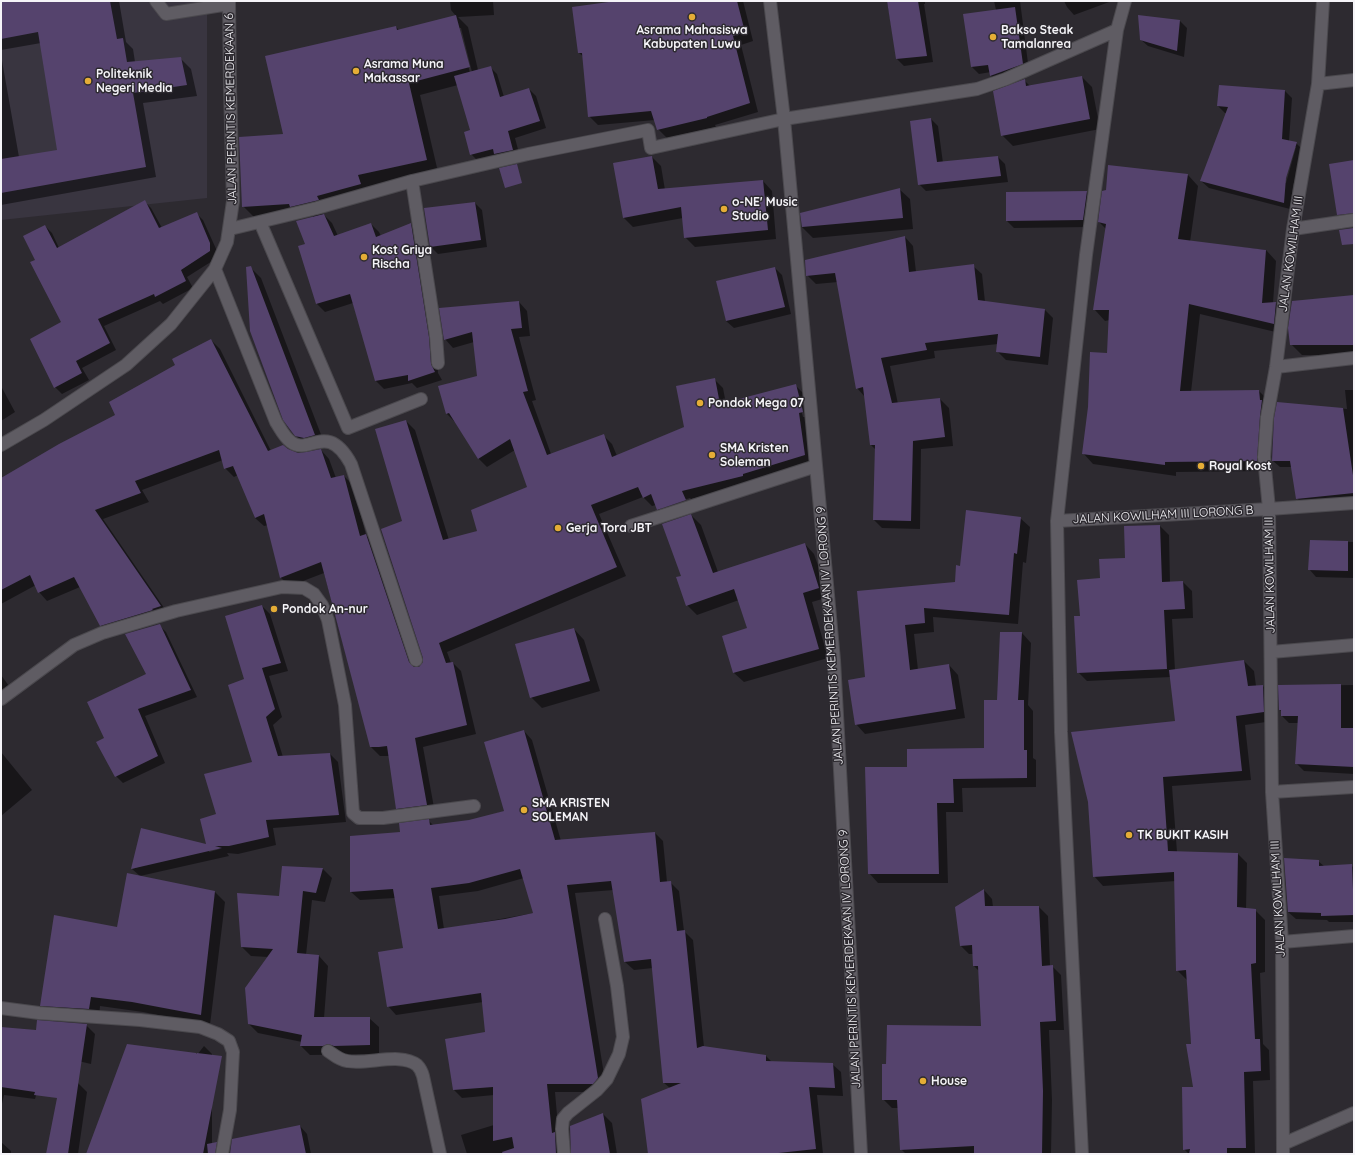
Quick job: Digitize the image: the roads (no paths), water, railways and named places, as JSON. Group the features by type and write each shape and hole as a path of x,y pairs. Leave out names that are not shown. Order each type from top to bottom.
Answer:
{"street":[{"path":"156,1 166,14 229,2"},
{"name":"JALAN PERINTIS KEMERDEKAAN IV LORONG 9","path":"770,1 784,119 834,660 861,1154"},
{"path":"1082,1154 1062,732 1057,521 1086,255 1117,30 1125,1"},
{"name":"JALAN KOWILHAM III","path":"1283,1149 1282,942 1272,792 1269,509 1264,457 1267,417 1276,367 1292,229 1318,84 1323,1"},
{"name":"JALAN PERINTIS KEMERDEKAAN 6","path":"1,446 44,420 126,365 172,324 215,269 227,242 233,201 229,2"},
{"path":"230,228 317,208 412,181 528,154 648,130 650,148 784,119 977,89 1006,79 1117,30"},
{"path":"1318,84 1354,80"},
{"path":"412,181 436,336 438,363"},
{"path":"1292,229 1354,220"},
{"path":"260,222 348,428 421,399"},
{"path":"215,269 276,422 286,437 291,443 298,445 326,440 336,445 351,464 416,660"},
{"path":"1276,367 1354,358"},
{"path":"631,526 816,466"},
{"name":"JALAN KOWILHAM III LORONG B","path":"1057,521 1354,503"},
{"path":"1,699 74,645 102,633 184,609 282,587 304,588 314,594 322,605 328,620 345,705 353,813 359,818 383,818 474,806"},
{"path":"1271,652 1354,645"},
{"path":"1272,792 1354,786"},
{"path":"564,1154 562,1129 563,1119 568,1112 597,1090 607,1079 619,1054 623,1036 617,986 605,919"},
{"path":"1282,942 1354,936"},
{"path":"1,1008 39,1013 140,1020 200,1027 218,1034 229,1041 234,1052 230,1110 222,1154"},
{"path":"328,1050 340,1059 353,1062 397,1059 411,1062 417,1066 424,1076 440,1154"},
{"path":"1283,1149 1354,1113"}],"place":[{"name":"Asrama Mahasiswa Kabupaten Luwu","path":"692,17"},
{"name":"Bakso Steak Tamalanrea","path":"993,37"},
{"name":"Asrama Muna Makassar","path":"356,71"},
{"name":"Politeknik Negeri Media","path":"88,81"},
{"name":"o-NE' Music Studio","path":"724,209"},
{"name":"Kost Griya Rischa","path":"364,257"},
{"name":"Pondok Mega 07","path":"700,403"},
{"name":"SMA Kristen Soleman","path":"712,455"},
{"name":"Royal Kost","path":"1201,466"},
{"name":"Gerja Tora JBT","path":"558,528"},
{"name":"Pondok An-nur","path":"274,609"},
{"name":"SMA KRISTEN SOLEMAN","path":"524,810"},
{"name":"TK BUKIT KASIH","path":"1129,835"},
{"name":"House","path":"923,1081"}]}
